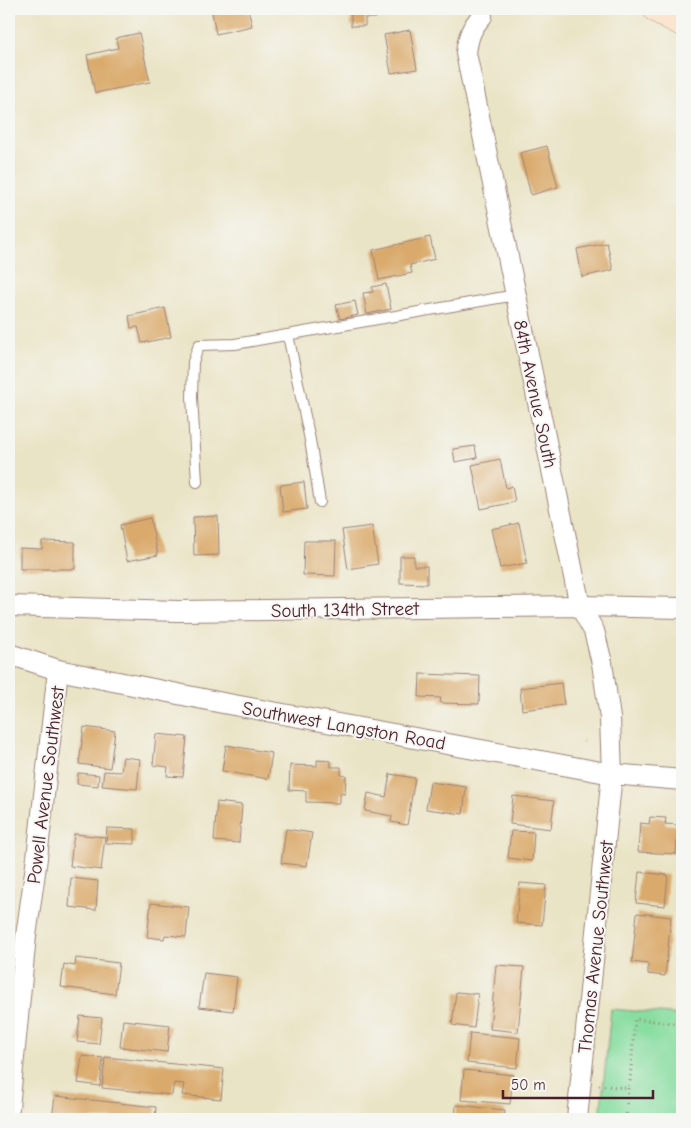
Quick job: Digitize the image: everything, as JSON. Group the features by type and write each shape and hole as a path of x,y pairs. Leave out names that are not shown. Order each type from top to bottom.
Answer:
{"main road":[{"path":"657,9 682,22"}],"street":[{"name":"84th Avenue South","path":"482,16 474,25 468,38 466,52 580,606 594,631 602,663 610,718 612,774"},
{"name":"South 134th Street","path":"9,606 178,611 580,606 682,608"},
{"name":"Southwest Langston Road","path":"9,654 58,670 223,703 612,774 682,780"},
{"name":"Powell Avenue Southwest","path":"9,1108 26,936 37,858 58,670"},
{"name":"Thomas Avenue Southwest","path":"577,1119 612,774"}],"lane":[{"path":"198,482 192,397 193,362 200,345 236,344 516,295"},
{"path":"288,335 310,440 320,502"}],"path":[{"path":"626,1119 635,1019 682,1024"},
{"path":"581,1083 624,1088 628,1086"}],"green space":[{"path":"611,1009 682,1015 682,1119 600,1119"}],"building":[{"path":"248,9 252,26 216,34 212,12"},
{"path":"351,9 376,9 376,18 365,18 365,26 351,26"},
{"path":"410,30 417,69 391,73 384,35"},
{"path":"139,33 150,82 95,93 87,55 118,48 116,38"},
{"path":"547,146 558,187 531,195 520,153"},
{"path":"430,237 435,259 410,265 412,273 379,280 373,250"},
{"path":"607,243 613,270 582,277 577,249"},
{"path":"386,284 391,309 367,314 363,293 373,292 372,287"},
{"path":"355,301 358,315 340,319 336,305"},
{"path":"165,308 171,337 142,343 138,327 131,328 129,316"},
{"path":"475,446 477,458 455,462 453,449"},
{"path":"500,459 506,488 512,486 515,502 481,509 472,465"},
{"path":"304,482 307,509 283,512 280,485"},
{"path":"218,516 219,555 194,556 193,517"},
{"path":"150,518 158,555 127,561 120,525"},
{"path":"519,523 527,563 500,568 491,529"},
{"path":"372,526 378,564 348,569 342,530"},
{"path":"42,541 75,542 75,569 20,569 20,548 42,549"},
{"path":"304,541 336,541 335,576 303,575"},
{"path":"400,556 414,556 414,566 427,566 427,584 400,583"},
{"path":"420,674 480,676 479,704 440,703 441,698 419,697"},
{"path":"561,683 564,705 522,710 520,688"},
{"path":"84,727 115,731 110,768 79,764"},
{"path":"156,734 187,737 183,777 167,776 168,767 153,765"},
{"path":"226,745 272,753 268,779 222,771"},
{"path":"123,757 140,759 137,789 102,786 104,771 121,772"},
{"path":"317,760 331,761 331,767 341,767 341,775 346,776 345,794 340,793 340,803 306,802 306,791 289,790 290,765 317,766"},
{"path":"78,773 99,775 98,786 77,784"},
{"path":"390,774 415,778 407,825 391,822 392,816 365,811 368,793 386,797"},
{"path":"430,782 466,787 463,814 426,809"},
{"path":"513,796 554,801 551,829 510,824"},
{"path":"217,802 242,805 239,843 214,841"},
{"path":"650,817 666,818 665,824 678,825 676,854 638,852 640,823 649,824"},
{"path":"107,828 135,829 135,844 106,843"},
{"path":"286,829 312,833 307,866 281,863"},
{"path":"511,831 534,832 532,861 508,858"},
{"path":"74,834 105,837 101,870 70,866"},
{"path":"639,872 668,875 665,906 636,903"},
{"path":"71,878 98,881 96,910 69,907"},
{"path":"520,883 546,885 542,925 516,923"},
{"path":"151,903 189,907 186,937 165,935 164,939 147,937"},
{"path":"637,913 671,917 665,976 648,974 648,964 632,962"},
{"path":"76,958 119,963 115,994 61,987 64,964 75,966"},
{"path":"496,965 524,967 518,1032 490,1029"},
{"path":"204,973 237,977 233,1011 199,1007"},
{"path":"456,992 478,994 474,1028 452,1025"},
{"path":"80,1016 102,1018 99,1044 77,1042"},
{"path":"123,1020 170,1025 167,1052 120,1047"},
{"path":"470,1033 520,1038 517,1068 467,1063"},
{"path":"82,1056 103,1058 100,1086 78,1083"},
{"path":"105,1057 224,1069 221,1099 182,1095 184,1084 174,1083 172,1095 102,1088"},
{"path":"464,1070 513,1075 510,1104 461,1100"},
{"path":"55,1096 156,1107 155,1119 52,1119"},
{"path":"456,1105 505,1110 504,1119 455,1119"}]}
